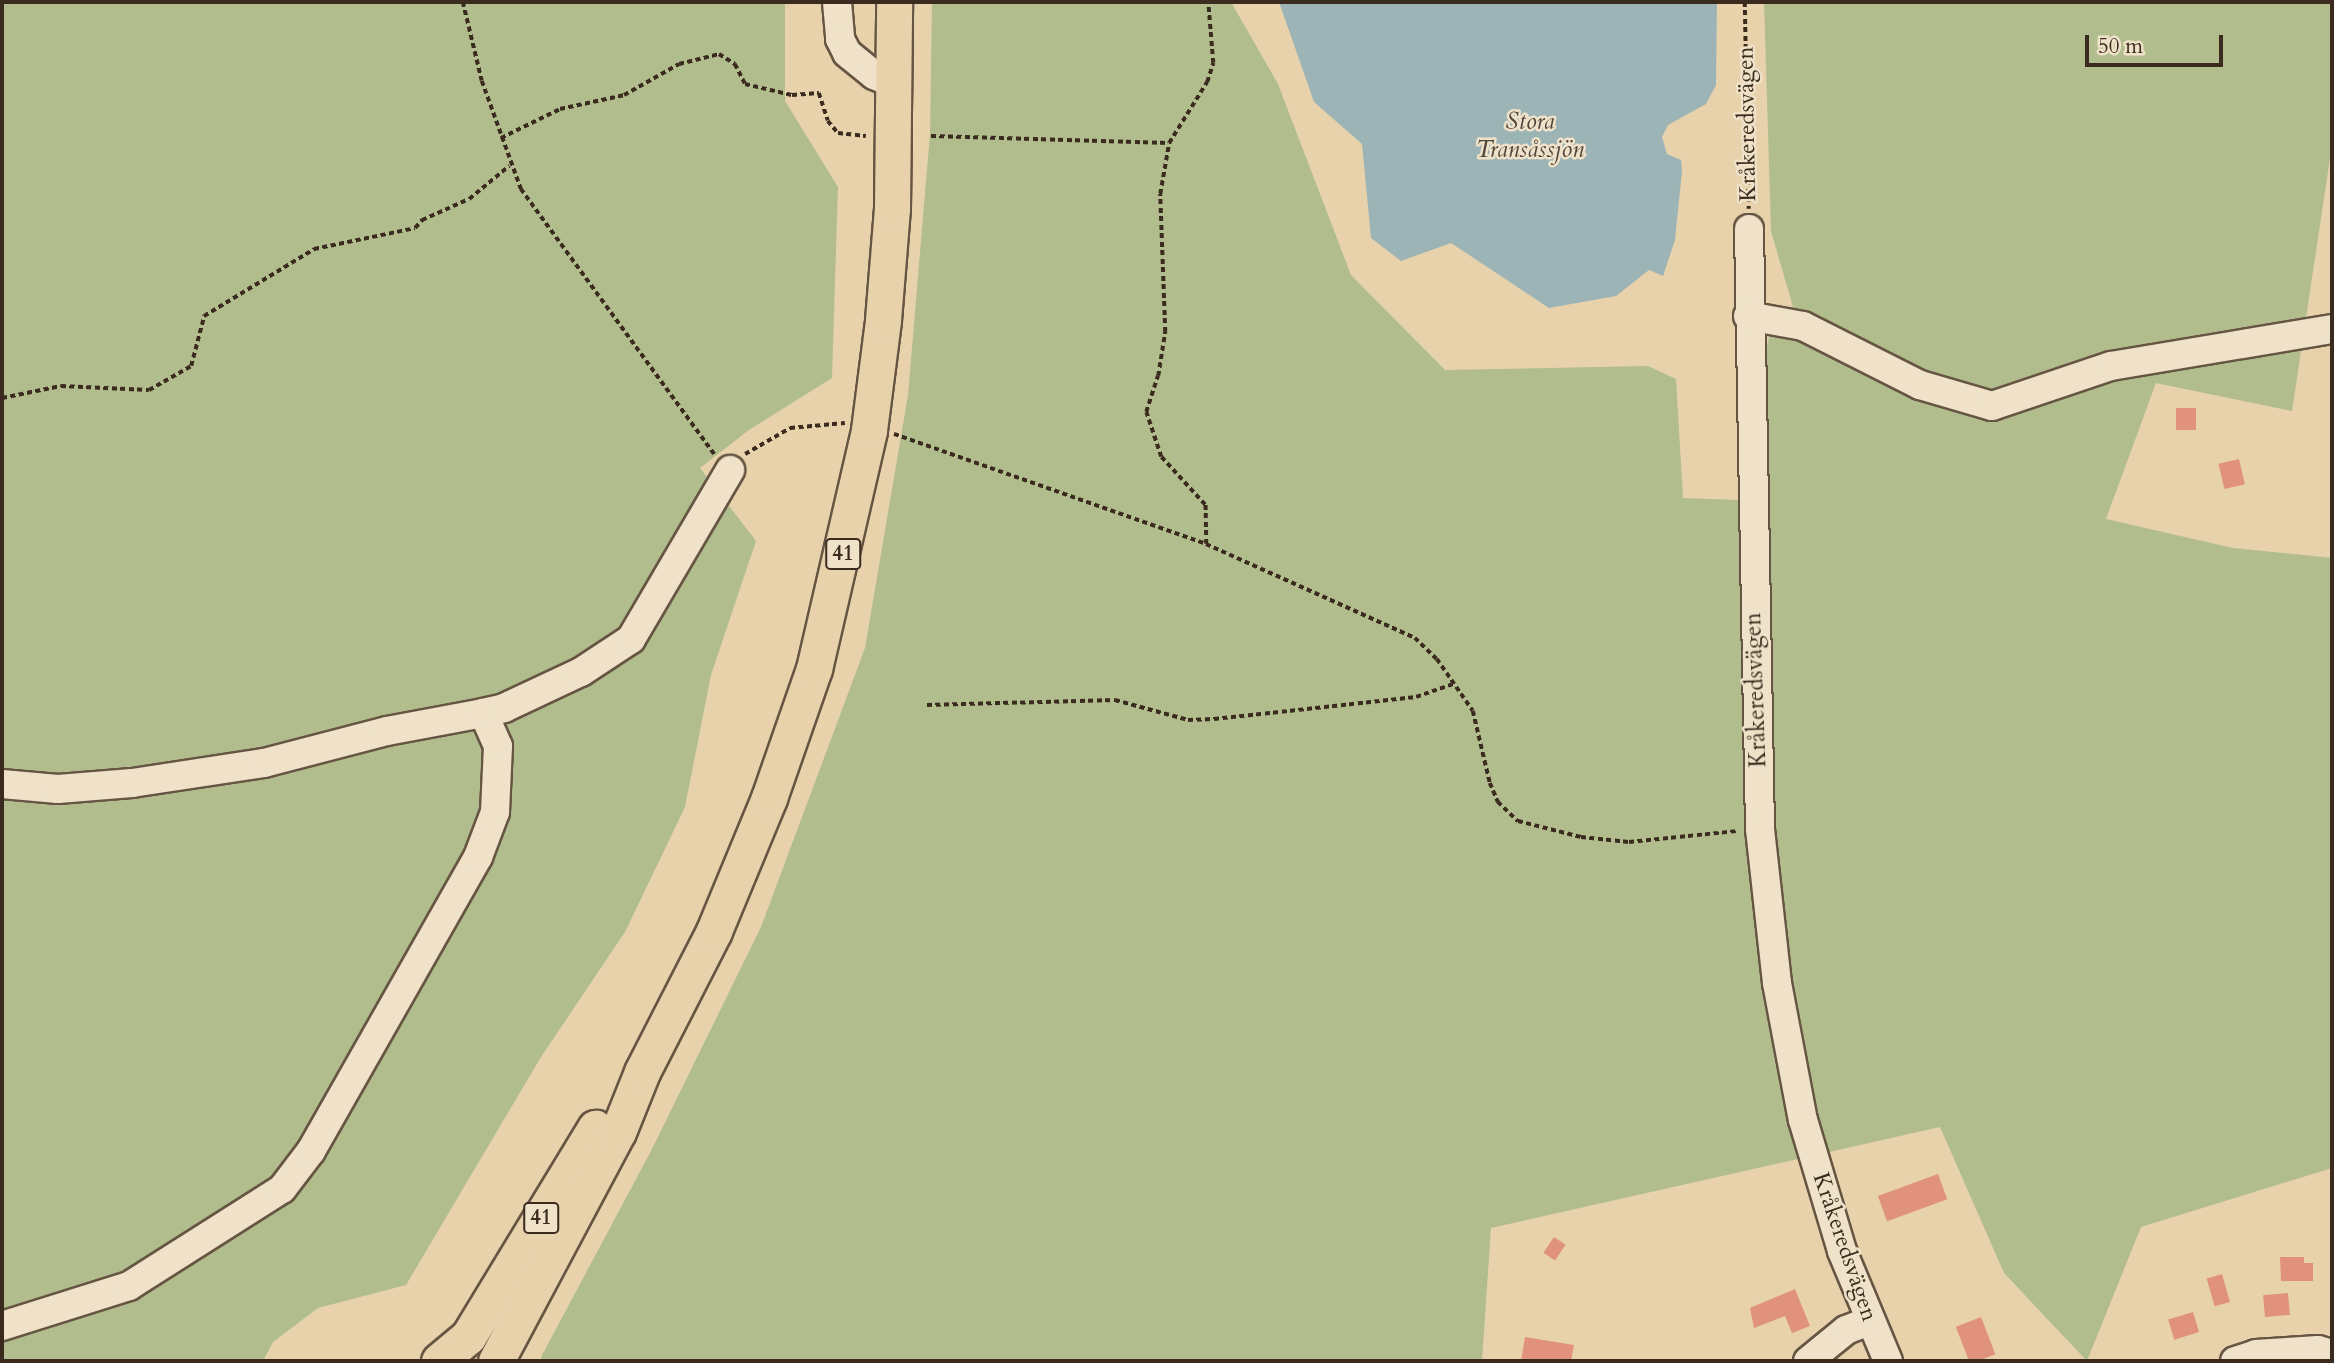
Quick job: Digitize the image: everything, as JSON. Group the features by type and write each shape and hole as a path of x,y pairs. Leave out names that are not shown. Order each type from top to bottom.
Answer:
{"main road":[{"name":"41","path":"496,1361 618,1132 642,1072 714,931 769,798 814,669 869,430 892,208 894,2"},
{"name":"41","path":"439,1361 468,1337 602,1117 642,1072"},
{"path":"512,1361 530,1301"}],"street":[{"path":"837,2 840,39 847,53 874,75 895,84"},
{"name":"Kråkeredsvägen","path":"1749,229 1748,316 1760,829 1777,984 1803,1120 1842,1251 1888,1361"},
{"path":"1748,316 1803,326 1920,385 1992,406 2111,366 2332,329"},
{"path":"2,784 58,789 146,781 264,763 387,731 483,713 581,672 631,639 738,460"},
{"path":"2,1326 129,1286 251,1211 289,1180 311,1151 478,857 495,812 498,746 483,713"},
{"path":"1808,1361 1846,1330 1870,1321"},
{"path":"2235,1361 2256,1354 2318,1350 2332,1353"}],"path":[{"path":"463,2 509,166 543,222 720,463 738,460 790,428 809,425 849,423 933,444 1206,544 1415,638 1457,683 1473,711 1498,802 1509,816 1529,826 1629,842 1760,829"},
{"path":"1206,544 1205,506 1161,457 1146,412 1158,376 1166,332 1159,243 1160,194 1170,143 1207,82 1213,63 1208,2"},
{"name":"Kråkeredsvägen","path":"1745,2 1749,229"},
{"path":"500,138 560,109 624,95 679,64 719,54 735,64 745,84 792,95 819,93 828,121 838,133 868,136"},
{"path":"931,136 1170,143"},
{"path":"2,398 61,386 149,390 191,366 204,316 314,249 415,228 422,220 469,199 509,166"},
{"path":"927,705 1115,700 1188,720 1214,719 1416,697 1457,683"}],"green space":[{"path":"2,2 785,2 785,101 838,187 832,378 749,430 700,468 756,541 711,675 685,807 625,932 541,1057 406,1285 318,1308 273,1342 263,1361 2,1361"},
{"path":"932,2 1231,2 1278,84 1351,275 1445,370 1648,366 1676,379 1683,498 1765,501 1765,356 1769,337 1785,331 1793,307 1771,231 1764,2 2332,2 2332,145 2292,411 2156,383 2106,519 2233,548 2332,558 2332,1168 2141,1227 2087,1361 2004,1273 1940,1127 1491,1228 1482,1361 543,1361 541,1357 651,1151 761,927 865,648 908,395 930,134"}],"water":[{"name":"Stora Transåssjön","path":"1279,2 1717,2 1716,85 1706,104 1668,125 1662,137 1667,154 1681,160 1682,171 1675,240 1663,276 1649,270 1616,296 1549,308 1451,243 1401,261 1371,238 1362,144 1314,102"}],"building":[{"path":"2176,408 2196,408 2196,430 2176,430"},
{"path":"2239,459 2245,484 2224,489 2219,464"},
{"path":"1938,1174 1947,1199 1887,1221 1878,1196"},
{"path":"1554,1237 1566,1245 1555,1261 1543,1253"},
{"path":"2280,1257 2304,1257 2304,1263 2313,1263 2313,1281 2281,1281"},
{"path":"2222,1274 2230,1302 2215,1306 2207,1278"},
{"path":"1795,1289 1810,1326 1792,1333 1785,1316 1754,1328 1750,1308"},
{"path":"2288,1293 2290,1315 2265,1317 2263,1295"},
{"path":"2193,1312 2199,1332 2174,1340 2168,1320"},
{"path":"1981,1317 1995,1354 1978,1361 1969,1361 1956,1327"},
{"path":"1525,1337 1574,1345 1571,1361 1521,1361"}]}
